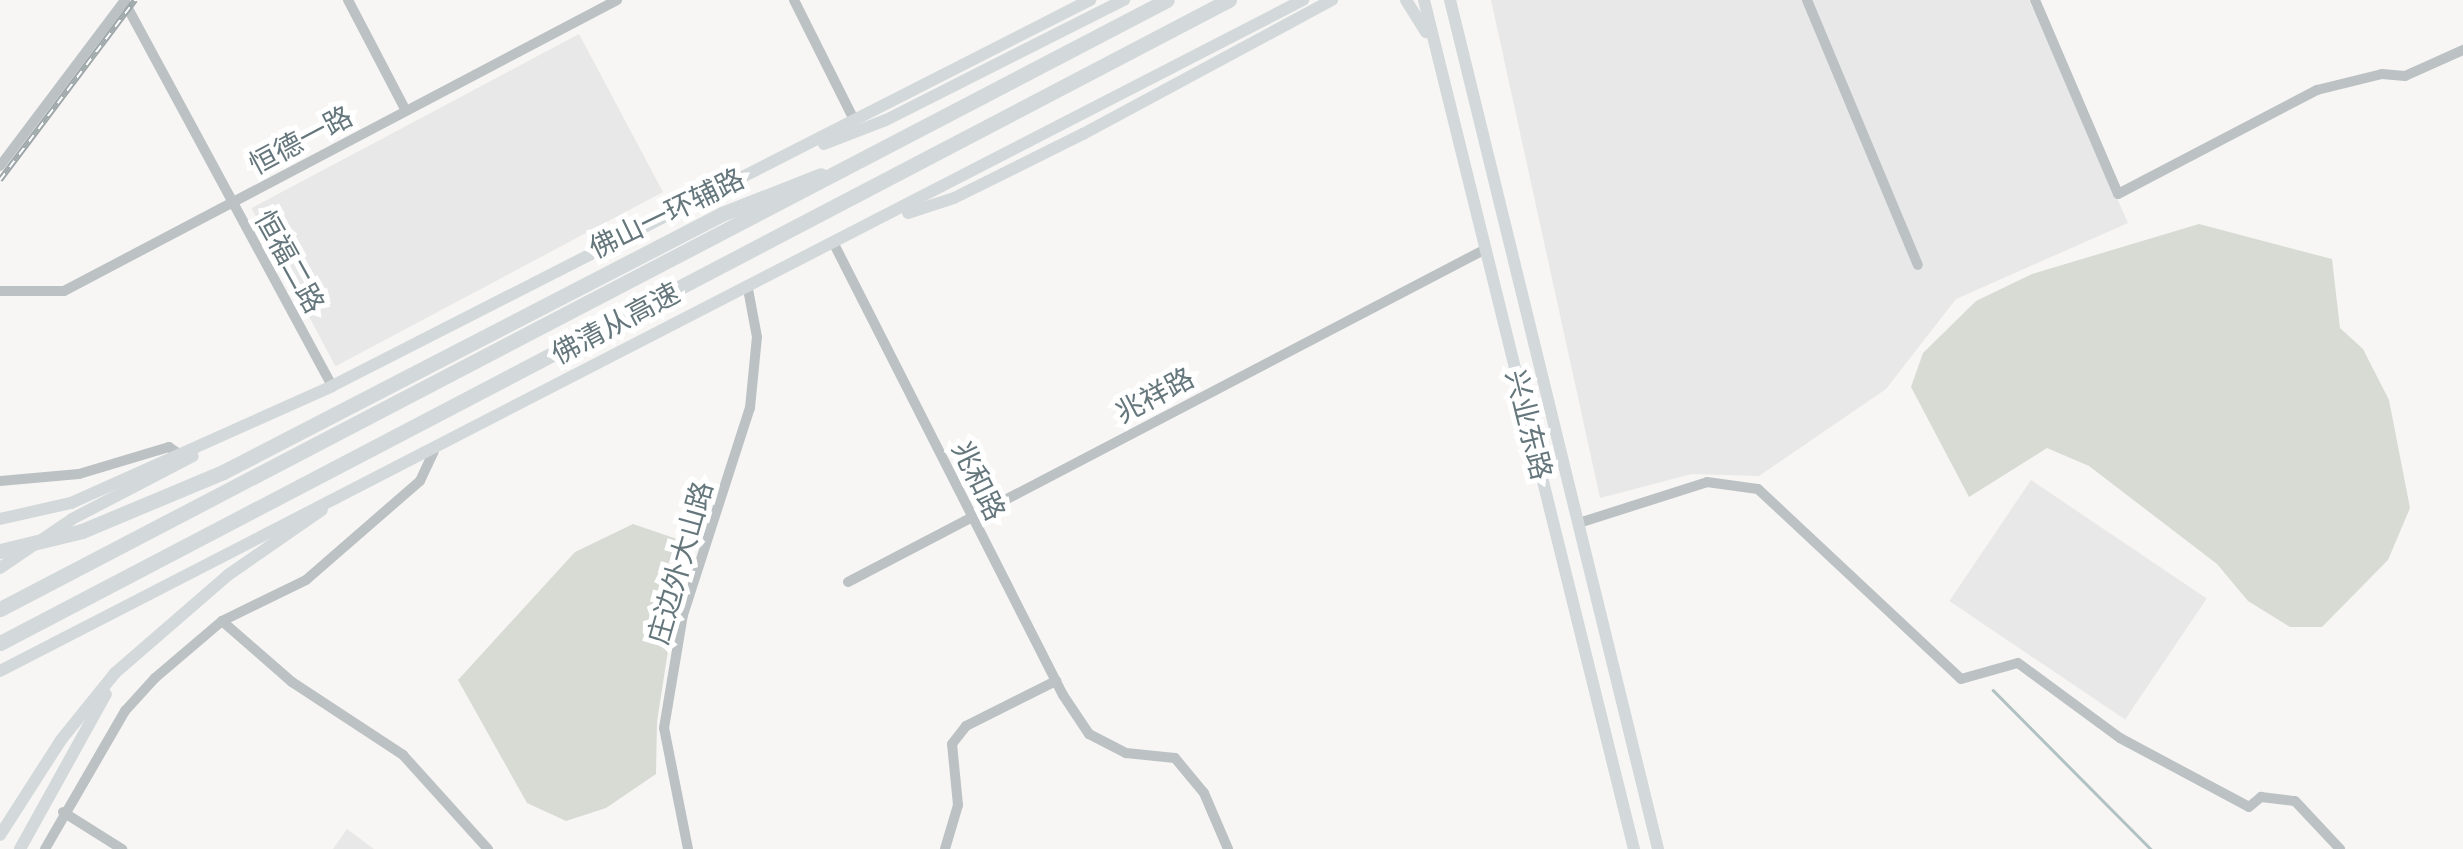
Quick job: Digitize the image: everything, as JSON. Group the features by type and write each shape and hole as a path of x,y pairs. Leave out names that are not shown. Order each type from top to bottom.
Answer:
{"highway":[{"name":"佛清从高速","path":"0,610 1167,0"},
{"name":"佛清从高速","path":"0,643 1229,0"},
{"path":"0,551 139,510 722,214 887,149"}],"main road":[{"name":"佛山一环辅路","path":"243,428 796,152 1090,0"},
{"path":"796,152 886,120 1124,0"},
{"path":"0,672 886,219 1303,0"},
{"path":"886,219 954,198 1332,0"},
{"path":"1406,0 1432,42"},
{"name":"兴业东路","path":"1424,0 1634,849"},
{"name":"兴业东路","path":"1450,0 1582,522 1658,849"},
{"path":"1459,0 1462,48"},
{"path":"0,519 71,503 243,428"},
{"path":"0,568 72,519 243,428"},
{"path":"0,834 82,711 142,649 244,563 370,480"},
{"path":"20,849 80,732 142,649"}],"street":[{"path":"0,166 125,0"},
{"name":"恒福二路","path":"125,0 332,386"},
{"path":"348,0 406,111"},
{"name":"恒德一路","path":"0,291 64,291 617,0"},
{"path":"794,0 854,120"},
{"path":"1807,0 1918,265"},
{"path":"2035,0 2118,194 2317,90 2382,74 2405,76 2463,50"},
{"name":"兆和路","path":"834,244 970,518 1056,681 1089,734 1126,753 1174,758 1204,793 1228,849"},
{"name":"兆祥路","path":"848,582 1484,250"},
{"name":"庄边外大山路","path":"688,849 664,728 683,615 750,408 757,337 748,290"},
{"path":"0,481 79,474 169,448 178,454"},
{"path":"45,849 125,711 180,653 222,621 306,580 420,481 434,451"},
{"path":"1582,522 1706,482 1758,489 1961,679 2018,663 2120,738 2248,807 2261,797 2296,801 2340,849"},
{"path":"222,621 292,682 403,755 488,849"},
{"path":"945,849 958,805 952,744 966,726 1056,681"},
{"path":"63,812 122,849"}],"shaded area":[{"path":"1491,0 2029,0 2128,223 1956,299 1886,389 1759,476 1692,474 1600,498"},
{"path":"579,34 663,192 335,366 251,208"},
{"path":"2199,224 2332,259 2340,328 2363,349 2389,400 2410,508 2388,560 2322,627 2290,627 2248,601 2217,564 2089,466 2047,448 1969,497 1911,387 1923,353 1976,301 2032,274"},
{"path":"2031,480 2207,599 2125,720 1949,601"},
{"path":"633,524 677,539 681,566 657,722 656,774 606,808 566,821 527,803 458,680 575,552"},
{"path":"347,829 374,849 333,849"}],"waterway":[{"path":"1993,690 2151,849"}],"railway":[{"path":"0,180 135,0"}]}
